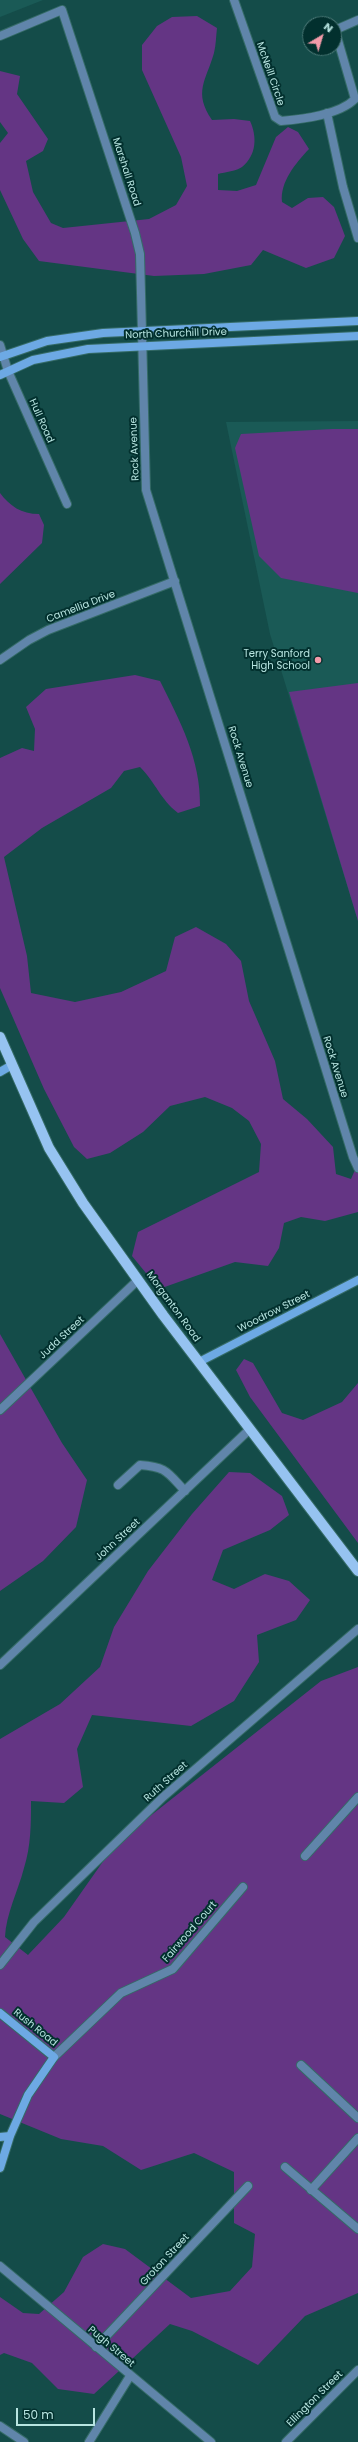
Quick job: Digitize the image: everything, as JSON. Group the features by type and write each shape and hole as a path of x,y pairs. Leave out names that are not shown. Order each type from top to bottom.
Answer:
{"main road":[{"name":"Morganton Road","path":"0,1037 49,1148 64,1173 138,1280 358,1571"}],"street":[{"name":"McNeill Circle","path":"234,0 275,117 281,120 294,120 327,113 348,106 355,99 335,30 358,20"},
{"name":"Marshall Road","path":"0,36 62,10 139,246 142,345"},
{"path":"327,113 344,187 358,238"},
{"name":"North Churchill Drive","path":"2,356 47,341 68,337 142,331 358,322"},
{"name":"North Churchill Drive","path":"0,375 33,360 62,353 142,345 358,336"},
{"name":"Hull Road","path":"0,345 2,356 8,371 66,504"},
{"name":"Rock Avenue","path":"142,345 146,490 353,1157 358,1168"},
{"name":"Camellia Drive","path":"0,660 28,640 48,630 175,581"},
{"path":"0,1072 12,1065"},
{"name":"Judd Street","path":"0,1410 138,1280"},
{"name":"Woodrow Street","path":"199,1362 358,1280"},
{"name":"John Street","path":"0,1665 250,1429"},
{"path":"118,1485 140,1465 158,1466 168,1472 185,1491"},
{"name":"Ruth Street","path":"0,1965 34,1922 163,1797 358,1629"},
{"path":"306,1856 358,1798"},
{"name":"Fairwood Court","path":"54,2057 121,1993 173,1970 243,1887"},
{"name":"Rush Road","path":"0,2013 54,2057 28,2095 10,2136 0,2168"},
{"path":"301,2065 358,2118"},
{"path":"0,2137 10,2136"},
{"path":"311,2190 358,2138"},
{"path":"284,2167 358,2229"},
{"name":"Groton Street","path":"96,2347 248,2186"},
{"name":"Pugh Street","path":"0,2266 130,2376 211,2442"},
{"name":"Ellington Street","path":"286,2442 358,2370"},
{"path":"89,2442 130,2376"},
{"path":"0,2426 24,2442"}],"shaded area":[{"path":"0,0 43,0 0,17"},
{"path":"197,16 217,28 214,53 203,86 203,102 206,110 212,120 234,119 250,121 254,133 254,145 251,157 242,167 218,174 218,190 237,191 256,185 276,137 288,127 298,132 309,149 294,167 286,180 283,187 282,202 292,208 308,198 323,197 334,207 345,236 334,258 306,268 263,250 251,265 204,274 154,276 39,261 23,239 0,190 0,143 8,133 0,122 0,71 20,76 17,94 48,139 43,151 26,161 33,192 51,223 63,228 149,219 176,205 187,186 181,157 142,70 142,45 157,26 172,17"},
{"name":"Terry Sanford High School","path":"358,421 358,921 270,634 226,422"},
{"path":"358,429 358,593 281,578 259,556 235,448 241,434"},
{"path":"0,493 8,502 21,511 39,514 44,525 42,543 0,584"},
{"path":"135,675 160,681 168,696 182,726 193,757 197,773 200,806 178,813 162,797 140,767 124,771 111,788 42,828 4,857 27,956 31,993 75,1002 121,992 166,971 175,937 196,927 226,944 241,961 249,1001 275,1061 283,1099 307,1119 333,1147 336,1174 351,1179 358,1163 358,1212 325,1221 301,1217 284,1223 279,1248 268,1266 235,1262 159,1289 132,1256 138,1232 259,1172 261,1144 249,1121 232,1108 205,1097 170,1106 143,1132 110,1153 87,1159 74,1147 44,1089 0,988 0,758 22,748 34,751 35,729 26,707 46,689"},
{"path":"358,683 358,921 289,692"},
{"path":"0,1334 62,1443 87,1480 76,1527 43,1561 0,1591"},
{"path":"244,1359 253,1363 282,1413 303,1420 342,1402 358,1383 358,1543 250,1397 236,1370"},
{"path":"229,1472 250,1473 282,1496 289,1515 270,1530 223,1550 212,1580 234,1589 265,1574 289,1581 310,1600 296,1620 257,1635 259,1662 234,1701 191,1726 92,1715 77,1749 83,1787 64,1803 31,1801 31,1827 28,1851 22,1877 10,1911 5,1937 28,1955 64,1917 116,1843 321,1681 358,1667 358,2293 305,2316 258,2365 192,2331 170,2324 94,2394 58,2389 32,2363 4,2353 0,2355 0,2297 23,2313 39,2314 64,2292 83,2257 103,2244 125,2249 191,2298 230,2291 252,2267 255,2234 234,2223 234,2172 194,2153 141,2170 103,2146 61,2139 0,2114 0,1739 60,1704 100,1667 114,1627 148,1571 192,1514"}],"place":[{"name":"Terry Sanford High School","path":"318,660"}]}
